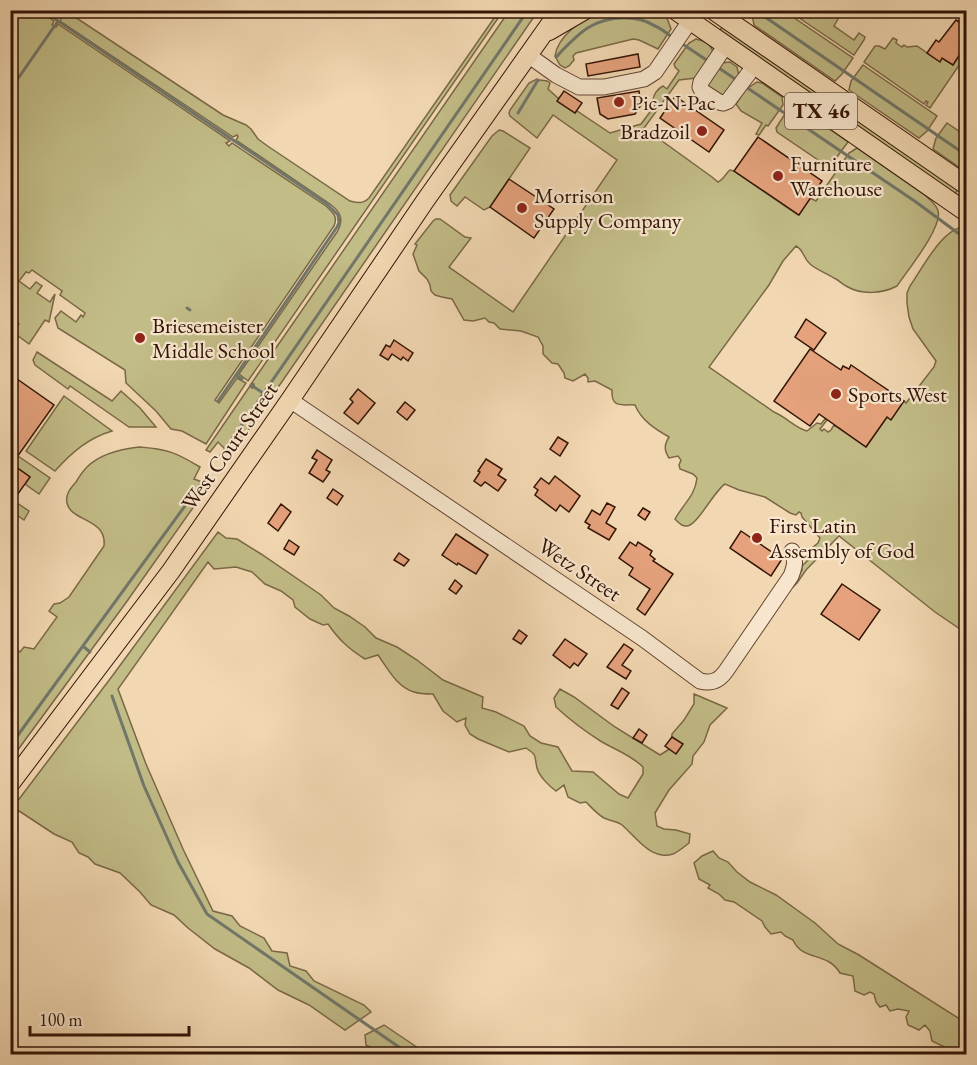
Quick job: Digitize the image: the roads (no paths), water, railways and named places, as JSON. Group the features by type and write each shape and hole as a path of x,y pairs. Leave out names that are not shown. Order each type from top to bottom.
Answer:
{"main road":[{"path":"540,37 548,10"},
{"name":"West Court Street","path":"10,784 171,571 425,201 560,10"},
{"path":"540,37 585,10"},
{"name":"TX 46","path":"713,10 966,184"},
{"name":"TX 46","path":"679,14 966,212"}],"street":[{"path":"528,55 556,75 579,87 604,87 644,80 655,72 679,14"},
{"path":"726,45 701,82 702,91 718,102 728,101 755,65"},
{"name":"Wetz Street","path":"290,399 642,638 700,681 713,682 726,671 792,576 795,564 792,551"}],"waterway":[{"path":"42,10 327,204 338,215 337,227 236,375 242,379"},
{"path":"221,455 528,10"},
{"path":"755,10 966,155"},
{"path":"556,57 587,28 614,18 644,21 673,38"},
{"path":"10,90 58,21"},
{"path":"681,43 708,61"},
{"path":"716,66 738,81"},
{"path":"518,113 538,80"},
{"path":"746,87 916,202 966,239"},
{"path":"239,346 250,354"},
{"path":"218,401 236,375"},
{"path":"251,385 263,393"},
{"path":"10,746 206,477"},
{"path":"84,647 90,652"},
{"path":"112,696 144,786 178,862 207,914 409,1054"}],"place":[{"name":"Pic-N-Pac","path":"619,102"},
{"name":"Bradzoil","path":"702,131"},
{"name":"Furniture Warehouse","path":"778,176"},
{"name":"Morrison Supply Company","path":"522,208"},
{"name":"Briesemeister Middle School","path":"140,338"},
{"name":"Sports West","path":"836,394"},
{"name":"First Latin Assembly of God","path":"757,538"}]}
